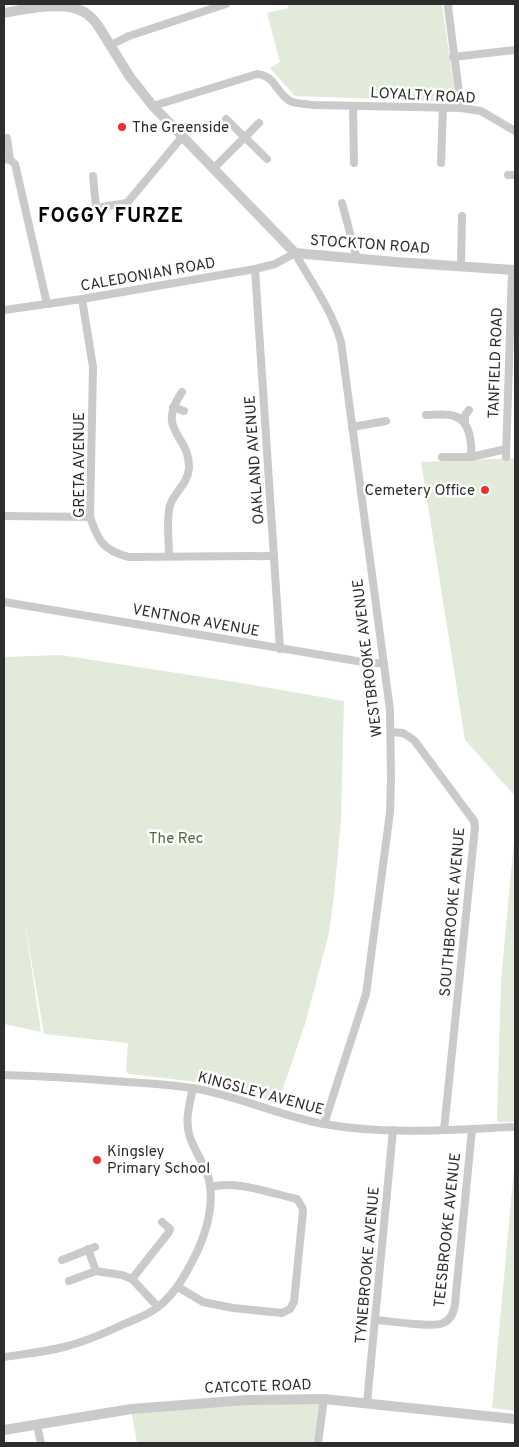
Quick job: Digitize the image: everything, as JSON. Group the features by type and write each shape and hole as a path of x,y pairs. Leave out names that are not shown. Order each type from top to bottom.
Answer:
{"street":[{"path":"110,45 129,36 226,4"},
{"path":"449,4 461,108"},
{"name":"STOCKTON ROAD","path":"4,13 26,8 85,7 130,77 153,106 295,253 514,270"},
{"path":"454,57 515,50"},
{"name":"LOYALTY ROAD","path":"153,106 257,74 266,75 291,102 313,105 461,108 481,112 515,131"},
{"name":"LOYALTY ROAD","path":"353,106 354,163"},
{"path":"442,163 443,107"},
{"path":"226,119 266,159"},
{"path":"213,169 259,122"},
{"path":"93,176 96,208 127,203 182,137"},
{"path":"7,138 7,160 15,164 47,304"},
{"path":"342,203 357,259"},
{"path":"461,265 462,216"},
{"name":"CALEDONIAN ROAD","path":"4,310 82,299 255,269 275,264 295,253"},
{"name":"WESTBROOKE AVENUE","path":"295,253 332,317 341,342 384,663 391,732 390,812 366,994 324,1124"},
{"name":"OAKLAND AVENUE","path":"255,269 280,648"},
{"name":"TANFIELD ROAD","path":"471,456 506,453 511,413 514,270"},
{"name":"GRETA AVENUE","path":"82,299 93,367 90,517 97,536 110,552 129,556 274,556"},
{"path":"169,556 169,511 174,497 186,481 189,467 185,452 171,419 173,407 182,392"},
{"path":"173,407 184,411"},
{"path":"442,457 471,456 472,442 465,423 466,415 470,410"},
{"path":"426,415 456,416 465,423"},
{"path":"352,427 386,421"},
{"path":"4,516 90,517"},
{"name":"VENTNOR AVENUE","path":"4,602 369,663 384,663"},
{"name":"SOUTHBROOKE AVENUE","path":"391,732 403,733 414,740 474,821 475,827 444,1130"},
{"name":"KINGSLEY AVENUE","path":"4,1075 144,1083 193,1088 324,1124 393,1130 512,1127"},
{"path":"4,1357 70,1345 102,1334 143,1316 158,1307 178,1287 202,1241 208,1218 210,1187 206,1170 191,1141 189,1132 188,1112 193,1088"},
{"name":"TEESBROOKE AVENUE","path":"376,1320 437,1325 443,1324 452,1314 455,1304 472,1129"},
{"name":"TYNEBROOKE AVENUE","path":"367,1403 393,1130"},
{"path":"178,1287 203,1302 233,1308 282,1313 290,1309 294,1302 303,1211 300,1202 297,1199 236,1185 223,1184 210,1187"},
{"path":"132,1279 169,1232 170,1229 162,1222"},
{"path":"62,1260 92,1248 96,1271"},
{"path":"69,1281 96,1271 113,1272 132,1279 158,1307"},
{"path":"318,1443 324,1399"},
{"name":"CATCOTE ROAD","path":"4,1430 131,1409 246,1400 324,1399 515,1419"},
{"path":"37,1425 41,1443"}],"green space":[{"path":"288,4 442,4 456,102 295,96 270,68 280,62 267,13 288,8"},
{"path":"515,458 515,796 465,740 421,462"},
{"name":"The Rec","path":"60,655 344,701 341,820 329,933 306,1021 278,1103 198,1082 129,1074 126,1071 128,1043 44,1034 24,918 41,1032 4,1024 4,657"},
{"path":"515,829 515,1122 499,1122 497,1121 501,981"},
{"path":"515,1158 515,1411 492,1408"},
{"path":"324,1399 318,1443 137,1443 131,1409"}],"place":[{"name":"The Greenside","path":"122,127"},
{"name":"Cemetery Office","path":"485,490"},
{"name":"Kingsley Primary School","path":"97,1160"}],"district":[{"name":"FOGGY FURZE","path":"111,215"}]}
